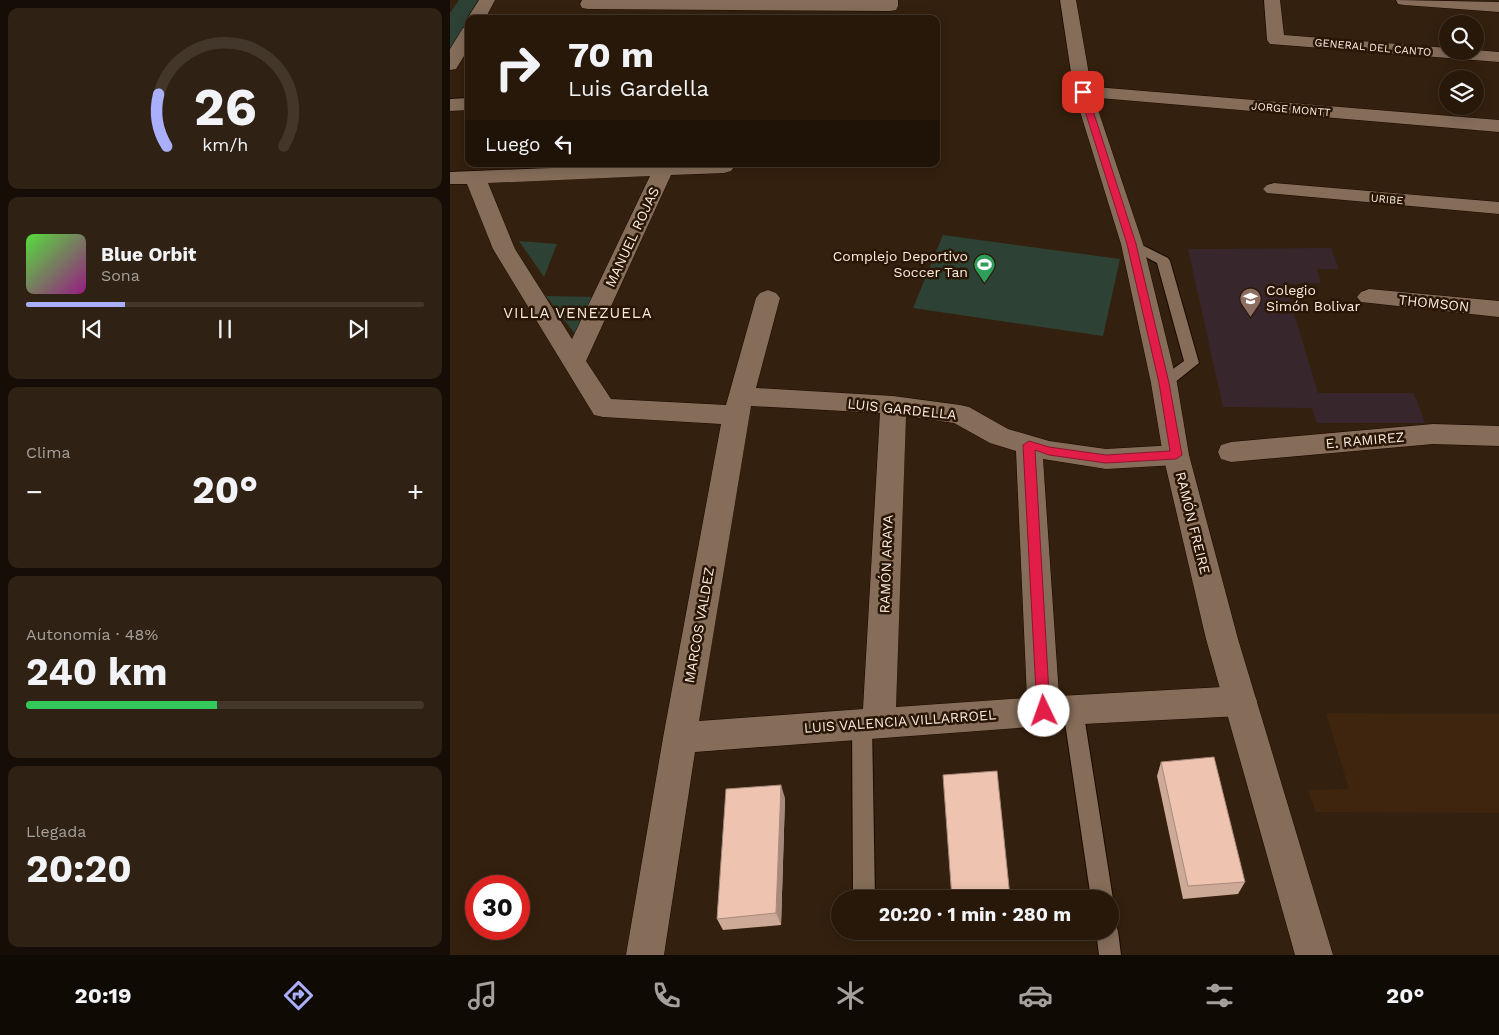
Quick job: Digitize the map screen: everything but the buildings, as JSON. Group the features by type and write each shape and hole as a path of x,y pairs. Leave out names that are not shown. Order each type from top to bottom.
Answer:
{"street":[{"path":"478,15 487,0"},
{"name":"RAMÓN FREIRE","path":"1068,0 1083,92 1132,244 1164,383 1176,455 1222,638 1314,955"},
{"name":"GENERAL DEL CANTO","path":"1272,0 1276,40 1499,57"},
{"path":"1404,0 1499,7"},
{"path":"590,7 686,2 890,3"},
{"path":"450,65 465,39"},
{"name":"JORGE MONTT","path":"1083,92 1499,126"},
{"path":"450,105 465,104"},
{"path":"450,178 542,169 724,167"},
{"name":"MANUEL ROJAS","path":"575,359 664,169"},
{"path":"475,177 504,249 575,359"},
{"name":"URIBE","path":"1274,189 1499,208"},
{"name":"THOMSON","path":"1369,296 1499,309"},
{"name":"MARCOS VALDEZ","path":"645,955 680,738 738,405 768,298"},
{"name":"LUIS GARDELLA","path":"575,359 603,408 738,405 893,405 960,414 999,436 1049,451 1106,459 1176,455"},
{"name":"RAMÓN ARAYA","path":"871,723 893,405"},
{"name":"E. RAMIREZ","path":"1231,452 1433,434 1499,436"},
{"path":"1029,445 1058,710"},
{"name":"LUIS VALENCIA VILLARROEL","path":"680,738 1058,710 1240,701"}],"lane":[{"path":"1132,244 1163,261 1192,363 1164,383"},
{"path":"1058,710 1100,890"},
{"path":"864,890 871,723"},
{"path":"1108,940 1110,955"}],"shaded area":[{"name":"Colegio Simón Bolivar","path":"1331,248 1339,269 1317,269 1321,283 1285,284 1318,393 1414,393 1425,423 1317,423 1312,408 1223,407 1188,249"},
{"path":"1326,713 1499,714 1499,813 1316,812 1308,790 1349,789"}],"green space":[{"path":"459,0 480,0 472,15 465,15 465,28 450,56 450,13"},
{"path":"943,235 1120,259 1103,336 913,308"},
{"path":"519,241 557,244 544,277"},
{"path":"546,296 597,297 578,338"}],"place":[{"name":"Complejo Deportivo Soccer Tan","path":"984,283"},
{"name":"Colegio Simón Bolivar","path":"1250,317"}],"district":[{"name":"VILLA VENEZUELA","path":"578,313"}],"route":[{"path":"1044,711 1029,445 1049,451 1106,459 1176,455 1164,383 1132,244 1083,92"}]}
